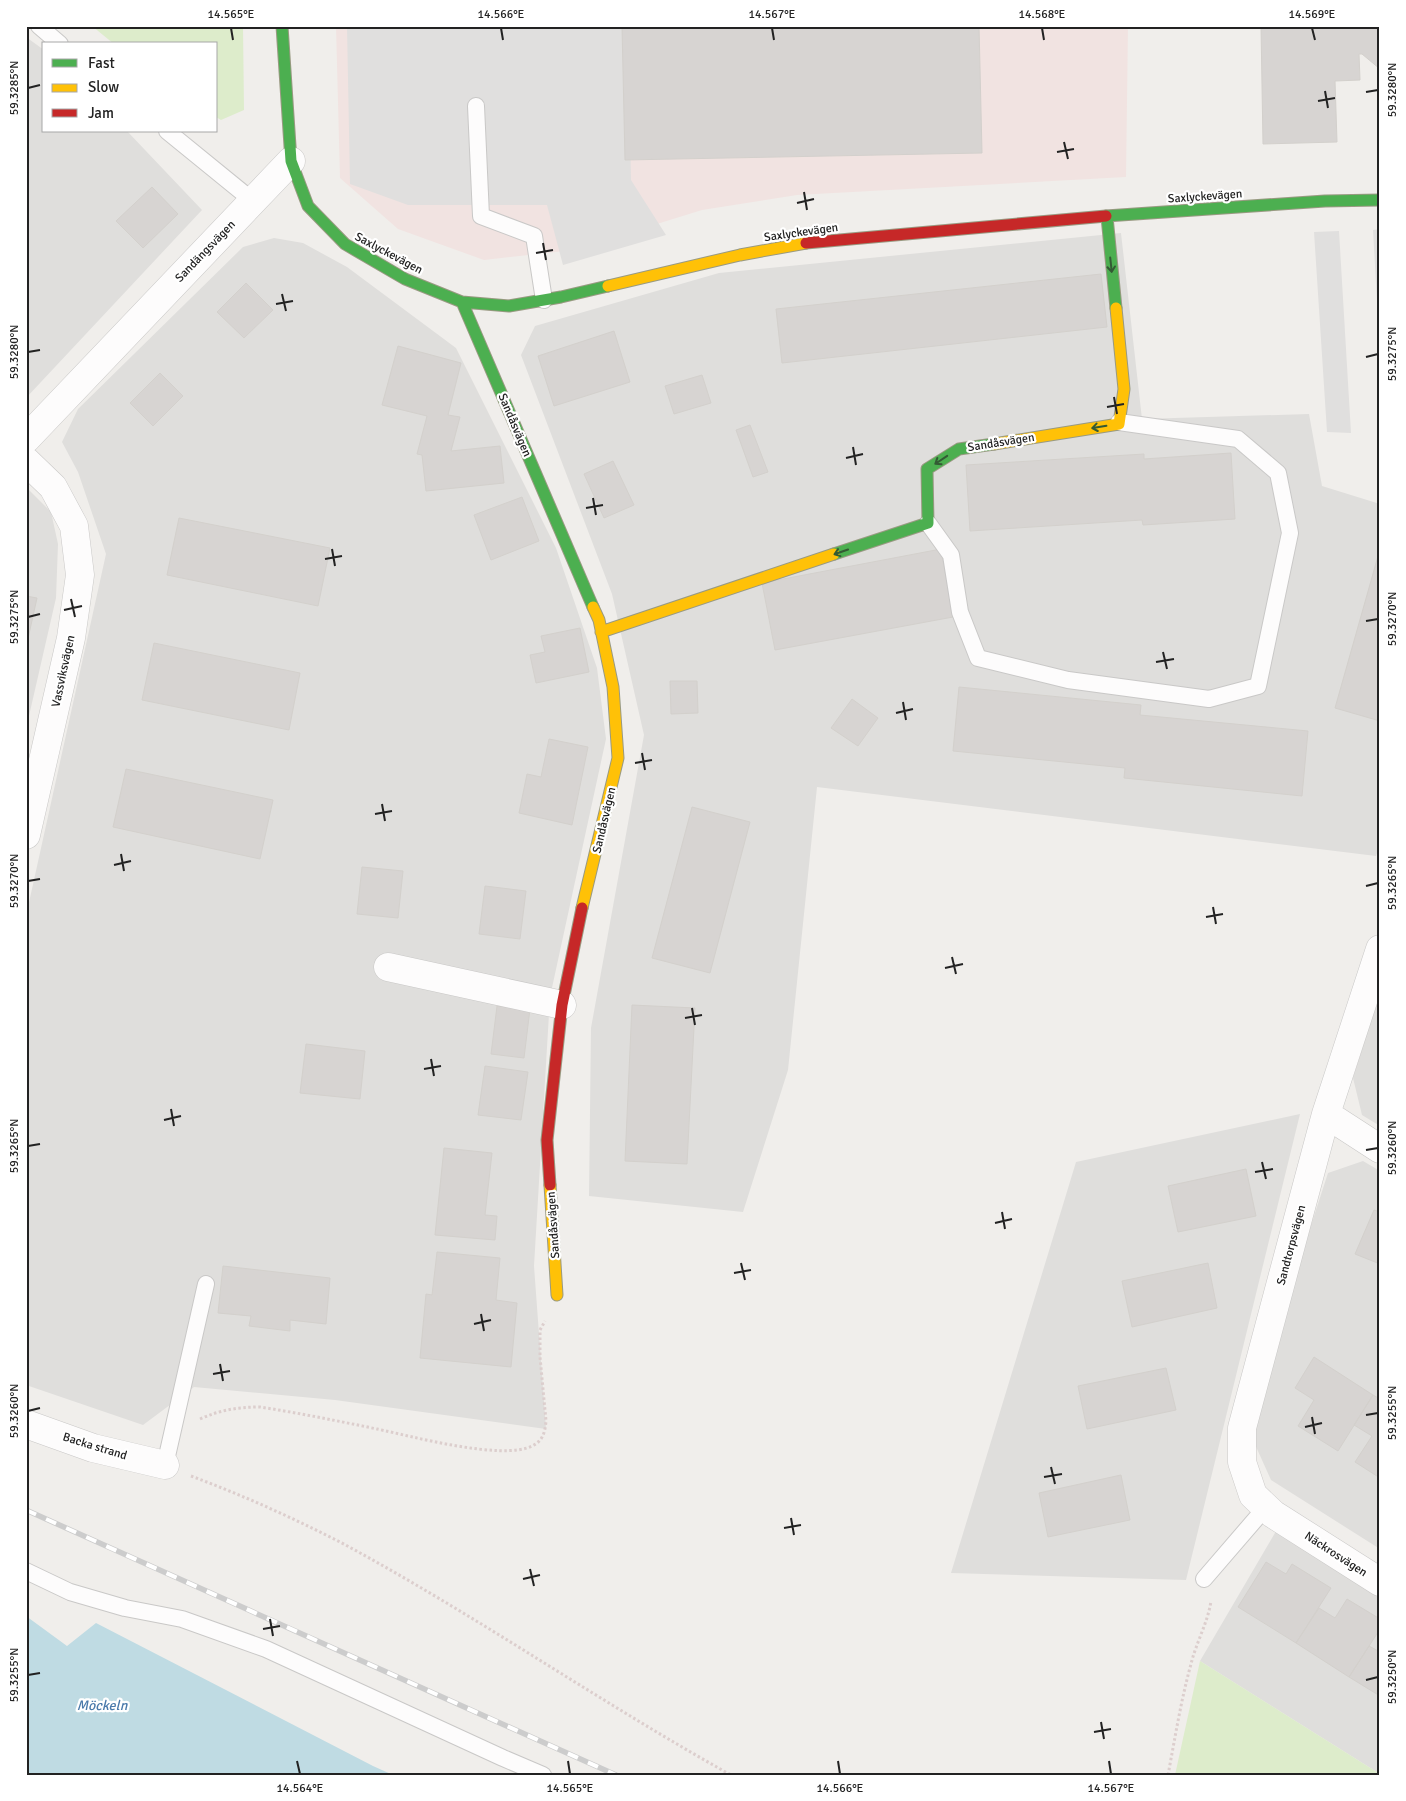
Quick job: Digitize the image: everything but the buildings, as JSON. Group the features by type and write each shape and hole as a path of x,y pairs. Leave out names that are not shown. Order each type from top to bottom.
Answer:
{"street":[{"path":"282,26 291,161"},
{"name":"Sandängsvägen","path":"26,439 291,161"},
{"name":"Saxlyckevägen","path":"291,161 308,206 345,244 405,279 462,302 509,306 544,300 801,243 1106,216 1325,200 1380,200"},
{"path":"1106,216 1124,389 1119,422"},
{"name":"Sandåsvägen","path":"462,302 599,620 613,687 618,758 574,942 562,1006 547,1140 557,1296"},
{"name":"Sandåsvägen","path":"928,523 927,470 958,448 1119,424 1119,422"},
{"name":"Vassviksvägen","path":"26,461 53,487 74,526 80,575 71,638 26,835"},
{"path":"601,632 928,523"},
{"name":"Sandtorpsvägen","path":"1292,1526 1273,1514 1253,1495 1242,1462 1242,1428 1326,1114 1380,949"},
{"path":"388,968 562,1006"},
{"path":"1326,1114 1380,1149"},
{"name":"Backa strand","path":"26,1424 93,1448 165,1465"},
{"name":"Näckrosvägen","path":"1292,1526 1380,1582"}],"lane":[{"path":"39,26 58,42"},
{"path":"476,106 481,216 534,236 544,300"},
{"path":"168,132 253,201"},
{"path":"928,523 951,555 960,612 978,658 1068,680 1210,699 1258,686 1290,533 1278,473 1238,439 1119,422"},
{"path":"165,1465 206,1284"},
{"path":"1204,1579 1266,1507"},
{"path":"26,1571 70,1592 125,1608 182,1619 266,1650 543,1775"}],"path":[{"path":"172,1436 182,1432 195,1421 215,1412 237,1407 260,1407 466,1447 502,1451 521,1450 532,1446 541,1440 545,1431 546,1421 540,1357 540,1330 557,1296"},
{"path":"165,1465 247,1498 346,1546 451,1606 631,1717 731,1775"},
{"path":"1168,1775 1190,1665 1212,1602 1204,1579"}],"shaded area":[{"path":"336,26 1128,26 1126,177 797,195 702,210 573,250 484,260 398,229 340,178"},
{"path":"347,26 628,26 631,180 666,235 563,265 547,205 408,205 350,184"},
{"path":"26,37 42,49 42,132 128,132 202,210 26,398"},
{"path":"1380,229 1380,354 1373,230"},
{"path":"1339,231 1351,433 1327,432 1314,232"},
{"path":"1121,233 1142,419 1309,414 1322,486 1380,504 1380,844 1376,856 817,787 788,1070 743,1212 589,1196 591,1028 644,735 612,594 521,355 535,326 719,273"},
{"path":"274,238 303,243 347,267 456,348 556,548 597,668 606,739 550,997 534,1266 546,1429 335,1400 194,1387 143,1425 26,1385 26,916 106,554 78,472 62,442 78,409 243,247"},
{"path":"26,489 51,512 58,544 56,598 26,729"},
{"path":"1380,991 1380,1126 1362,1115 1353,1078"},
{"path":"1300,1114 1186,1580 951,1573 1076,1162"},
{"path":"1363,1161 1380,1171 1380,1549 1271,1480 1253,1440 1278,1327 1328,1173"},
{"path":"1279,1526 1380,1588 1380,1774 1200,1661"}],"green space":[{"path":"92,26 243,26 244,110 221,120 218,118 218,42 112,42"},
{"path":"1200,1661 1380,1774 1380,1775 1175,1775"}],"water":[{"name":"Möckeln","path":"26,1616 67,1646 96,1623 393,1775 26,1775"}],"railway":[{"path":"26,1510 616,1775"}],"traffic: fast":[{"path":"282,26 291,161 308,206 345,244 405,279 462,302 509,306 608,286"},
{"path":"1106,216 1325,201 1380,200"},
{"path":"1107,217 1116,308"},
{"path":"462,302 593,607"},
{"path":"834,554 928,523 927,469 959,449 994,444"}],"traffic: slow":[{"path":"608,286 740,255 806,243"},
{"path":"994,444 1119,424 1124,389 1116,308"},
{"path":"601,632 834,554"},
{"path":"582,908 618,758 613,687 599,620 593,607"},
{"path":"550,1185 557,1295"}],"traffic: jam":[{"path":"806,243 1106,216"},
{"path":"550,1185 547,1140 562,1005 582,908"}]}
